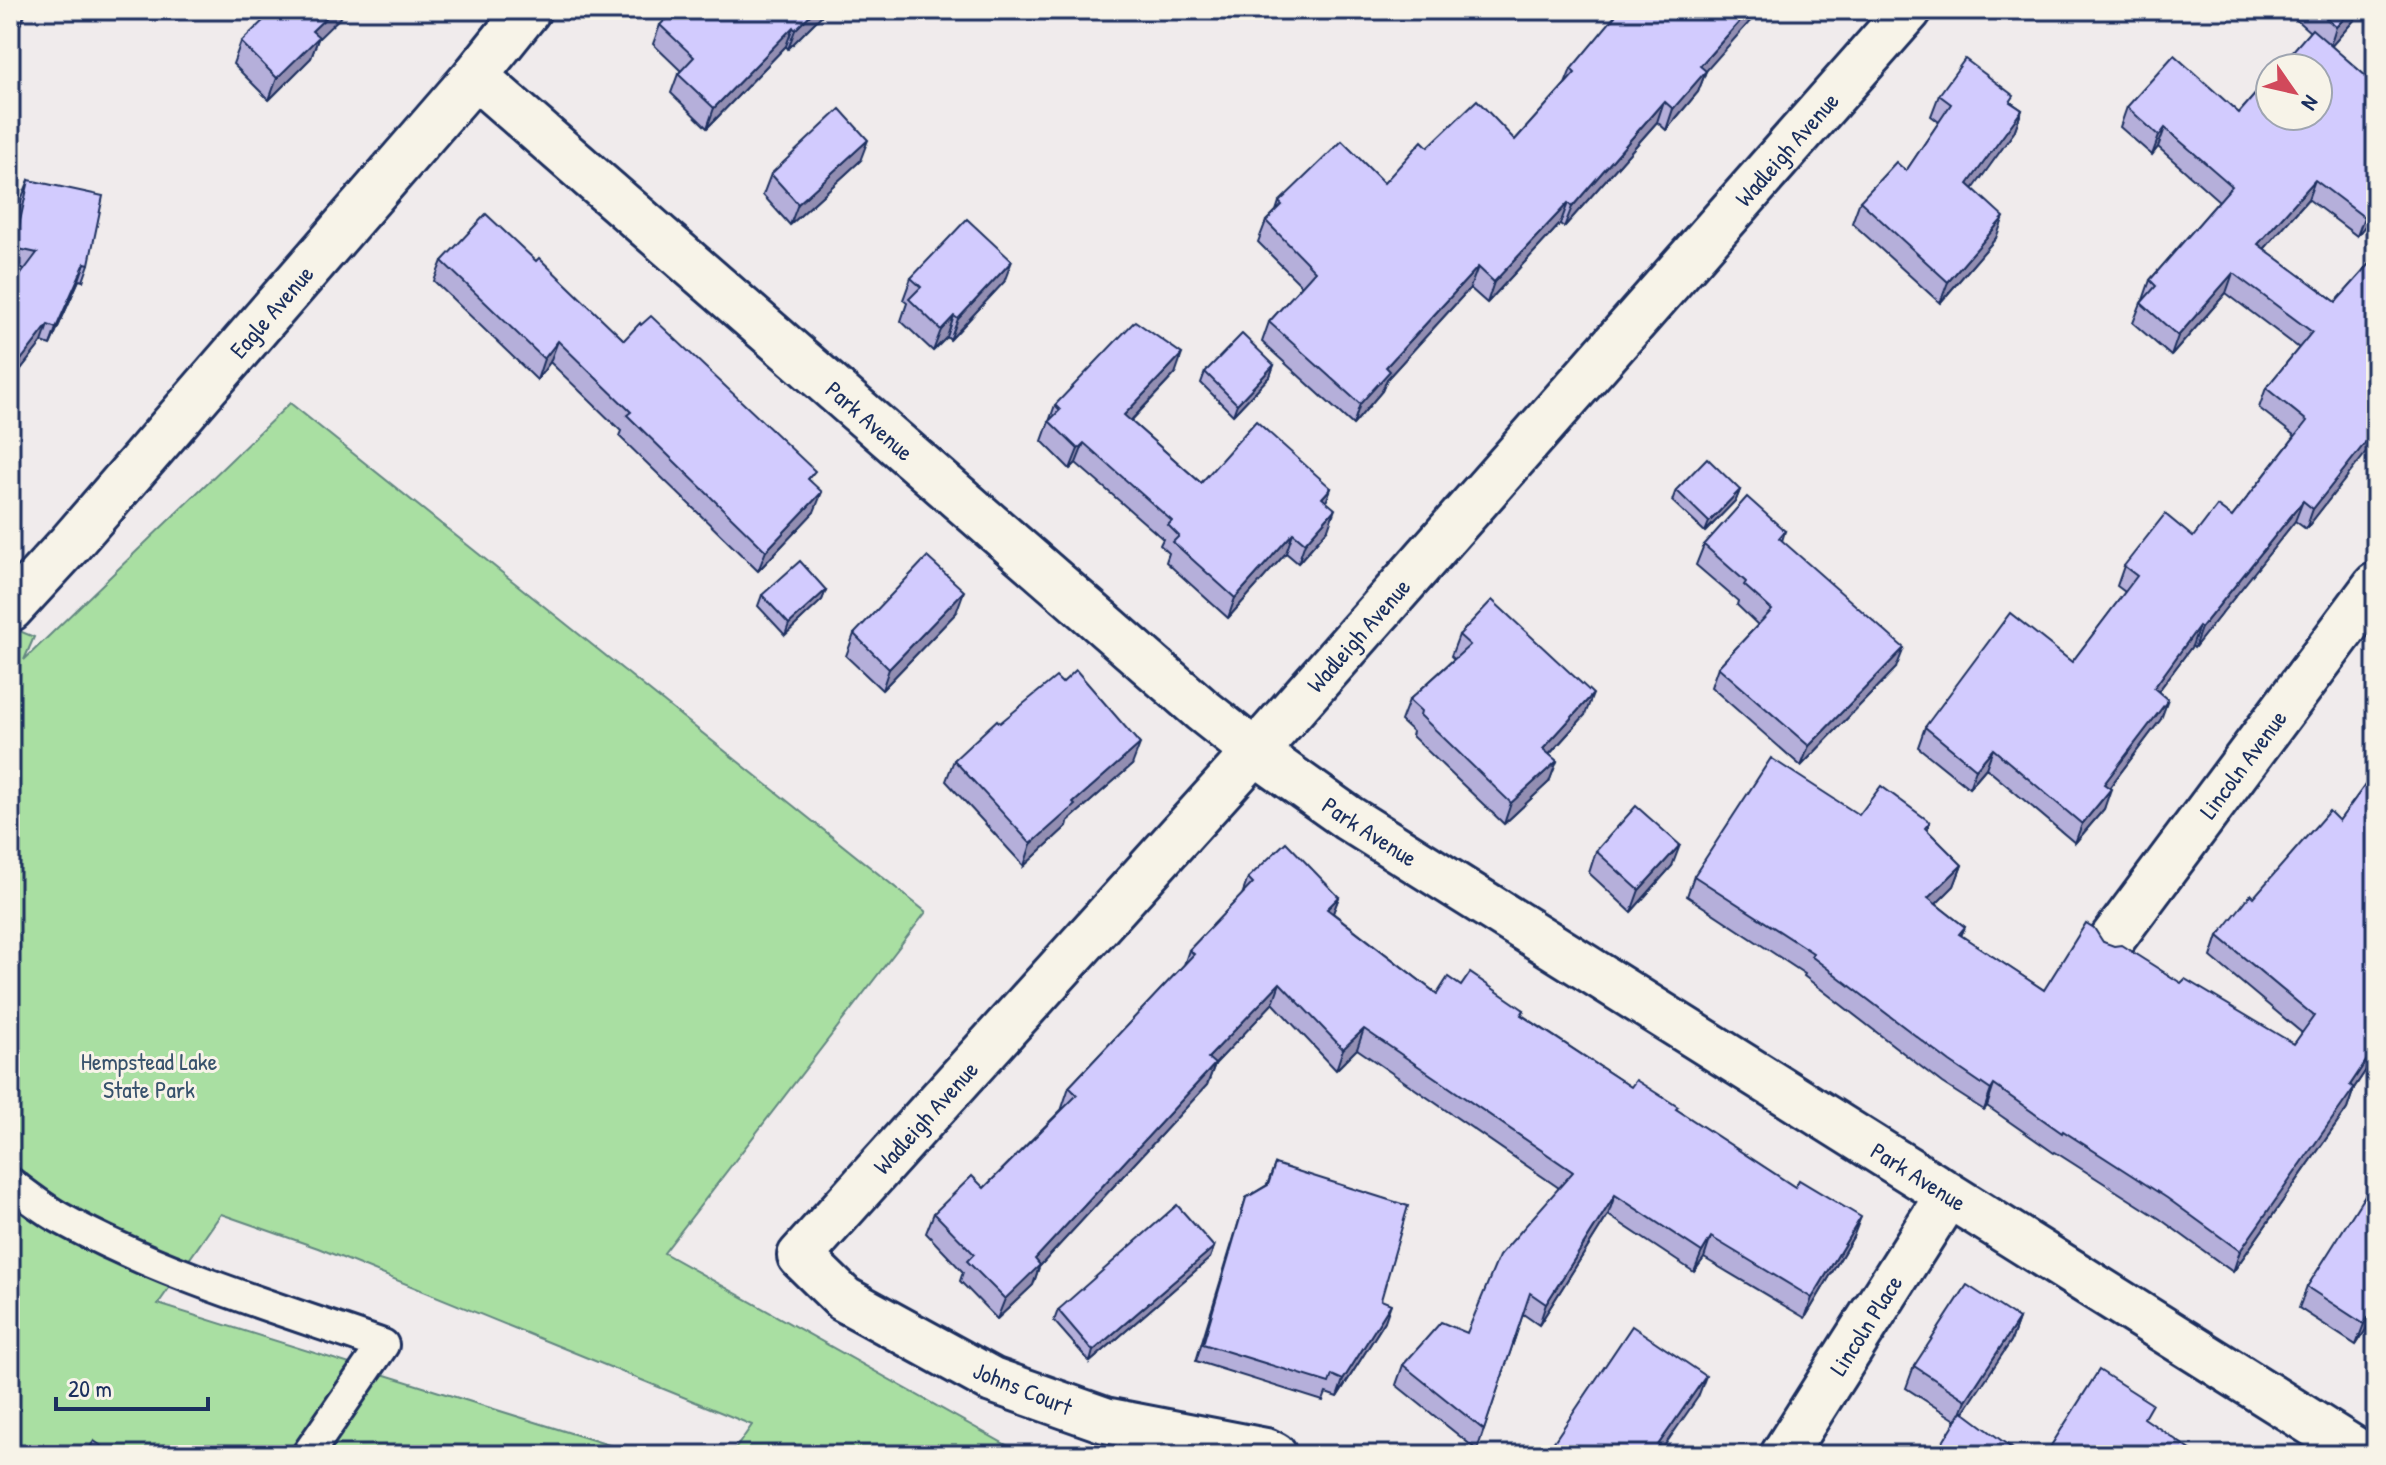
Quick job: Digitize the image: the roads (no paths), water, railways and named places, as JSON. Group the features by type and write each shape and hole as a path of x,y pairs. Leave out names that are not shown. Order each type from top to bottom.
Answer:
{"street":[{"name":"Eagle Avenue","path":"10,609 475,76 528,10"},
{"name":"Wadleigh Avenue","path":"800,1256 1255,752 1909,10"},
{"name":"Park Avenue","path":"475,76 1202,710 1255,752 1348,818 2363,1455"},
{"name":"Lincoln Avenue","path":"2110,942 2376,585"},
{"name":"Lincoln Place","path":"1783,1455 1948,1195"},
{"name":"Johns Court","path":"800,1256 844,1299 992,1380 1105,1420 1274,1455"}],"lane":[{"path":"10,1183 58,1217 128,1251 195,1279 383,1345 307,1455"}],"park label":[{"name":"Hempstead Lake State Park","path":"149,1075"}]}
